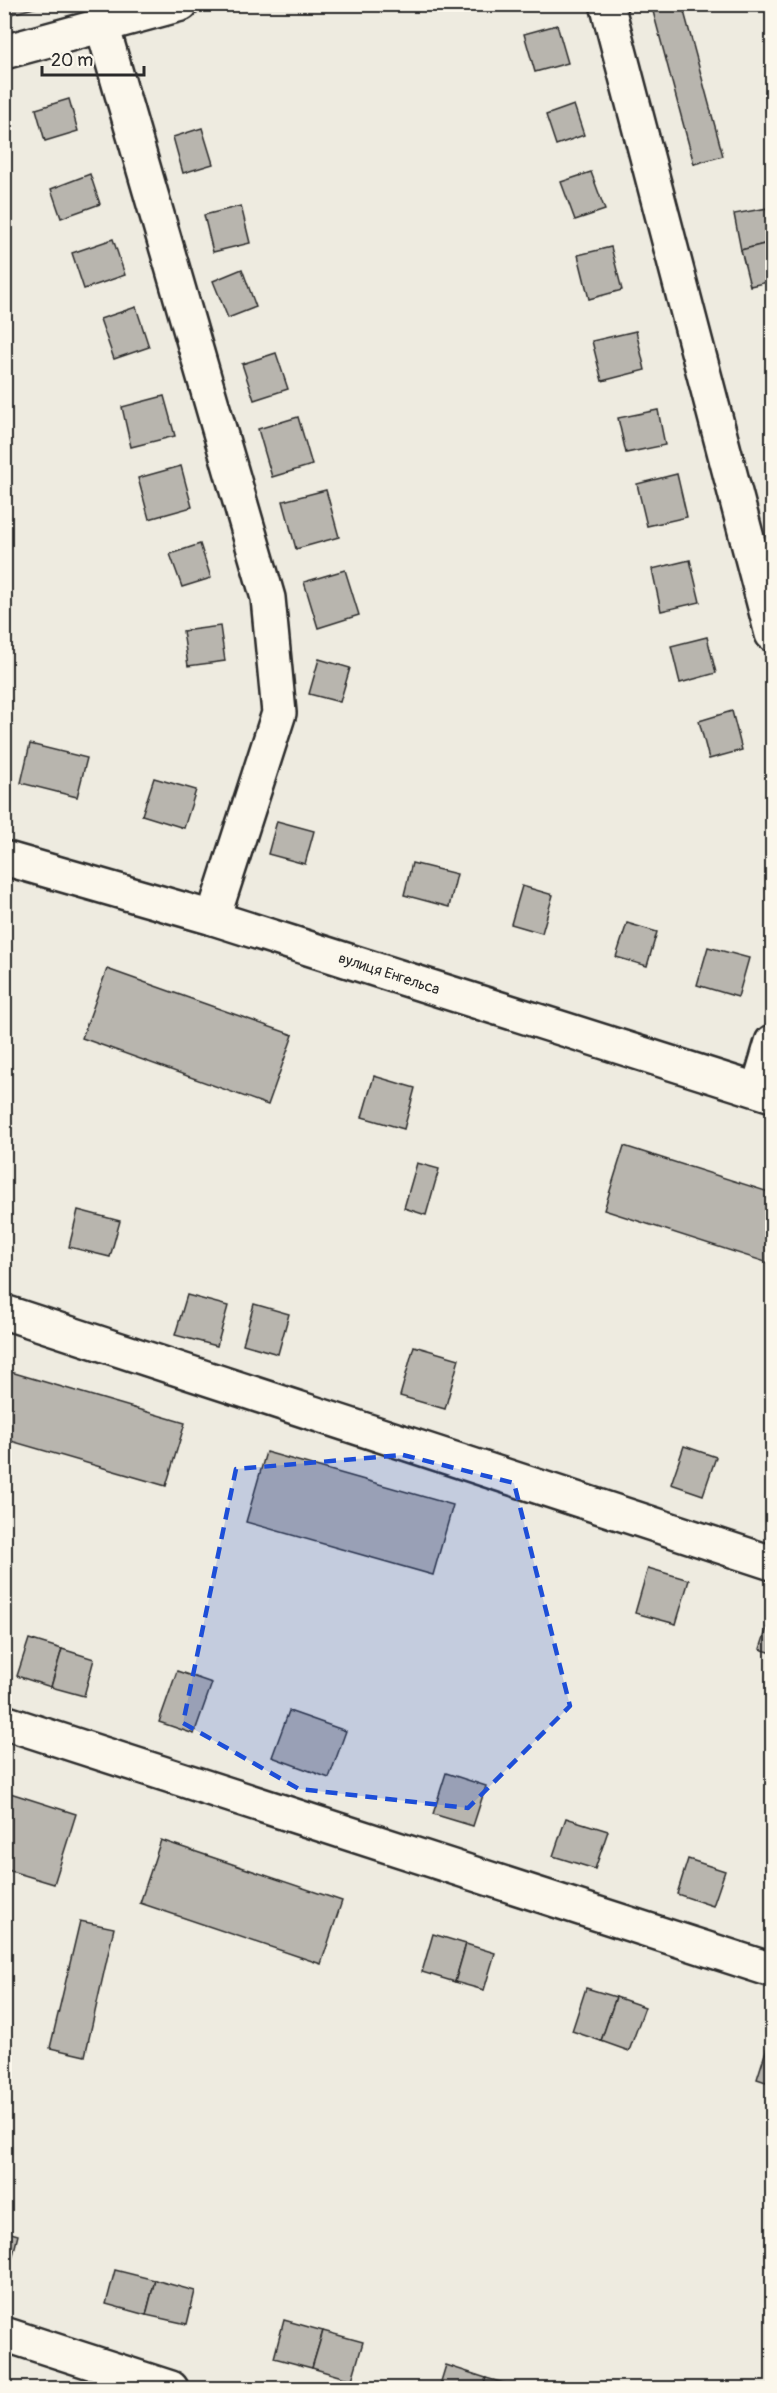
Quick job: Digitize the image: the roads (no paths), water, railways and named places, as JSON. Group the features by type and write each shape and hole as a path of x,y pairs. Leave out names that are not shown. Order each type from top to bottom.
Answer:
{"street":[{"path":"4,52 181,4"},
{"path":"607,4 772,634"},
{"path":"102,25 268,598 279,713 213,918"},
{"name":"вулиця Енгельса","path":"4,858 213,918 765,1093"},
{"path":"765,1093 772,1042"},
{"path":"4,1312 772,1563"},
{"path":"4,1722 772,1970"},
{"path":"4,2334 171,2388"}]}
